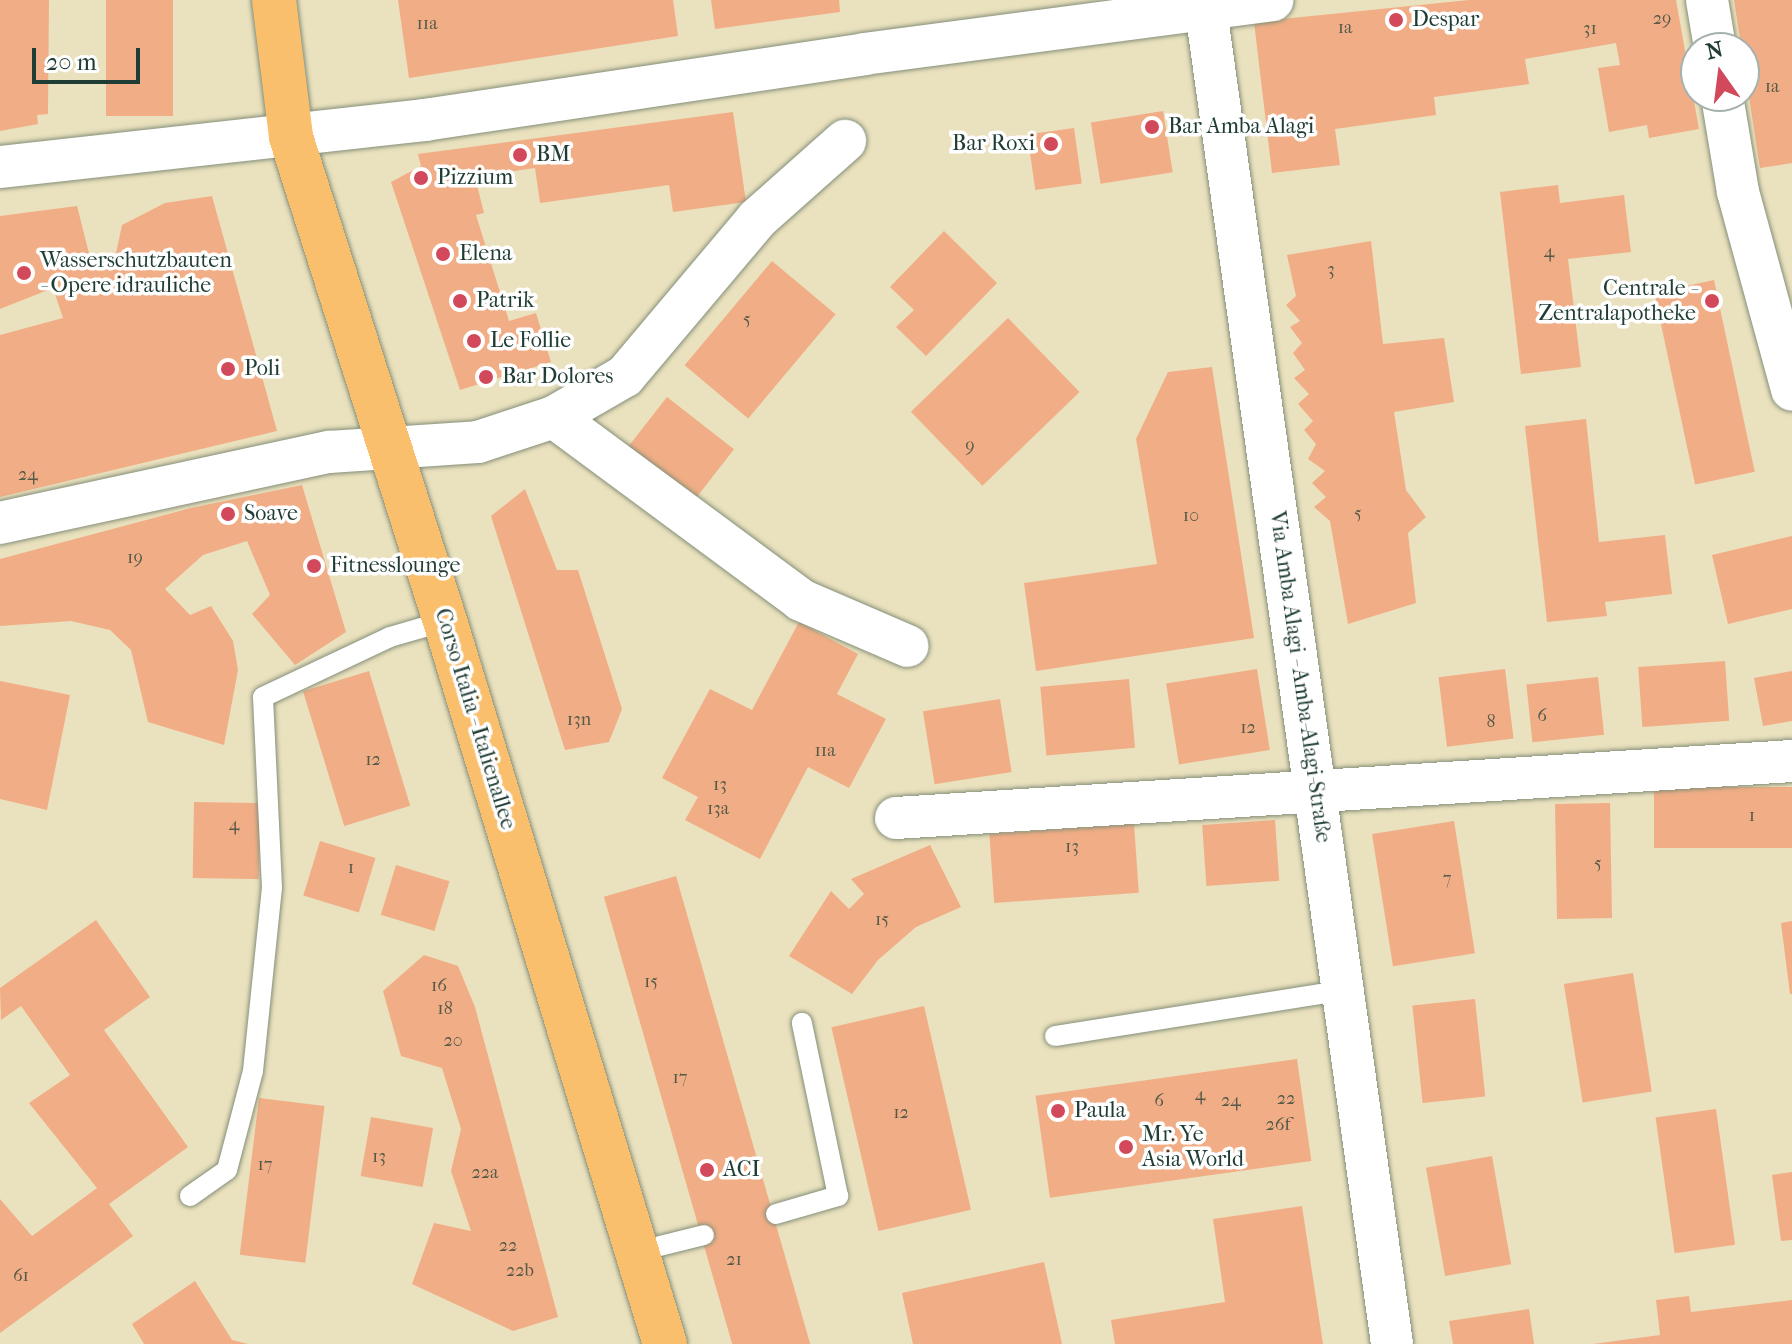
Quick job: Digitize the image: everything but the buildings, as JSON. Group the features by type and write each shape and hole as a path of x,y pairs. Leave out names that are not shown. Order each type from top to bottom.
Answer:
{"main road":[{"name":"Corso Italia - Italienallee","path":"274,0 291,137 445,621 665,1344"}],"street":[{"path":"0,167 291,137 1008,17 1206,10 1272,0"},
{"path":"1707,0 1712,32"},
{"name":"Via Amba Alagi - Amba-Alagi-Straße","path":"1206,10 1392,1344"},
{"path":"1725,112 1738,192 1792,390"},
{"path":"0,523 329,452 392,451 478,442 554,417 625,376 757,219 845,141"},
{"path":"554,417 801,600 908,646"},
{"path":"896,818 1316,795 1792,761"}],"lane":[{"path":"190,1196 227,1170 253,1071 272,888 263,697 390,637 445,621"},
{"path":"1055,1036 1344,990"},
{"path":"776,1214 838,1196 802,1023"},
{"path":"636,1252 704,1235"}],"place":[{"name":"Despar","path":"1396,20"},
{"name":"Bar Amba Alagi","path":"1152,127"},
{"name":"Bar Roxi","path":"1051,144"},
{"name":"BM","path":"520,155"},
{"name":"Pizzium","path":"421,178"},
{"name":"Elena","path":"443,254"},
{"name":"Wasserschutzbauten - Opere idrauliche","path":"24,273"},
{"name":"Patrik","path":"460,301"},
{"name":"Centrale - Zentralapotheke","path":"1712,301"},
{"name":"Le Follie","path":"474,341"},
{"name":"Poli","path":"228,369"},
{"name":"Bar Dolores","path":"486,377"},
{"name":"Soave","path":"228,514"},
{"name":"Fitnesslounge","path":"314,566"},
{"name":"Paula","path":"1058,1111"},
{"name":"Mr. Ye Asia World","path":"1126,1147"},
{"name":"ACI","path":"707,1170"}]}
